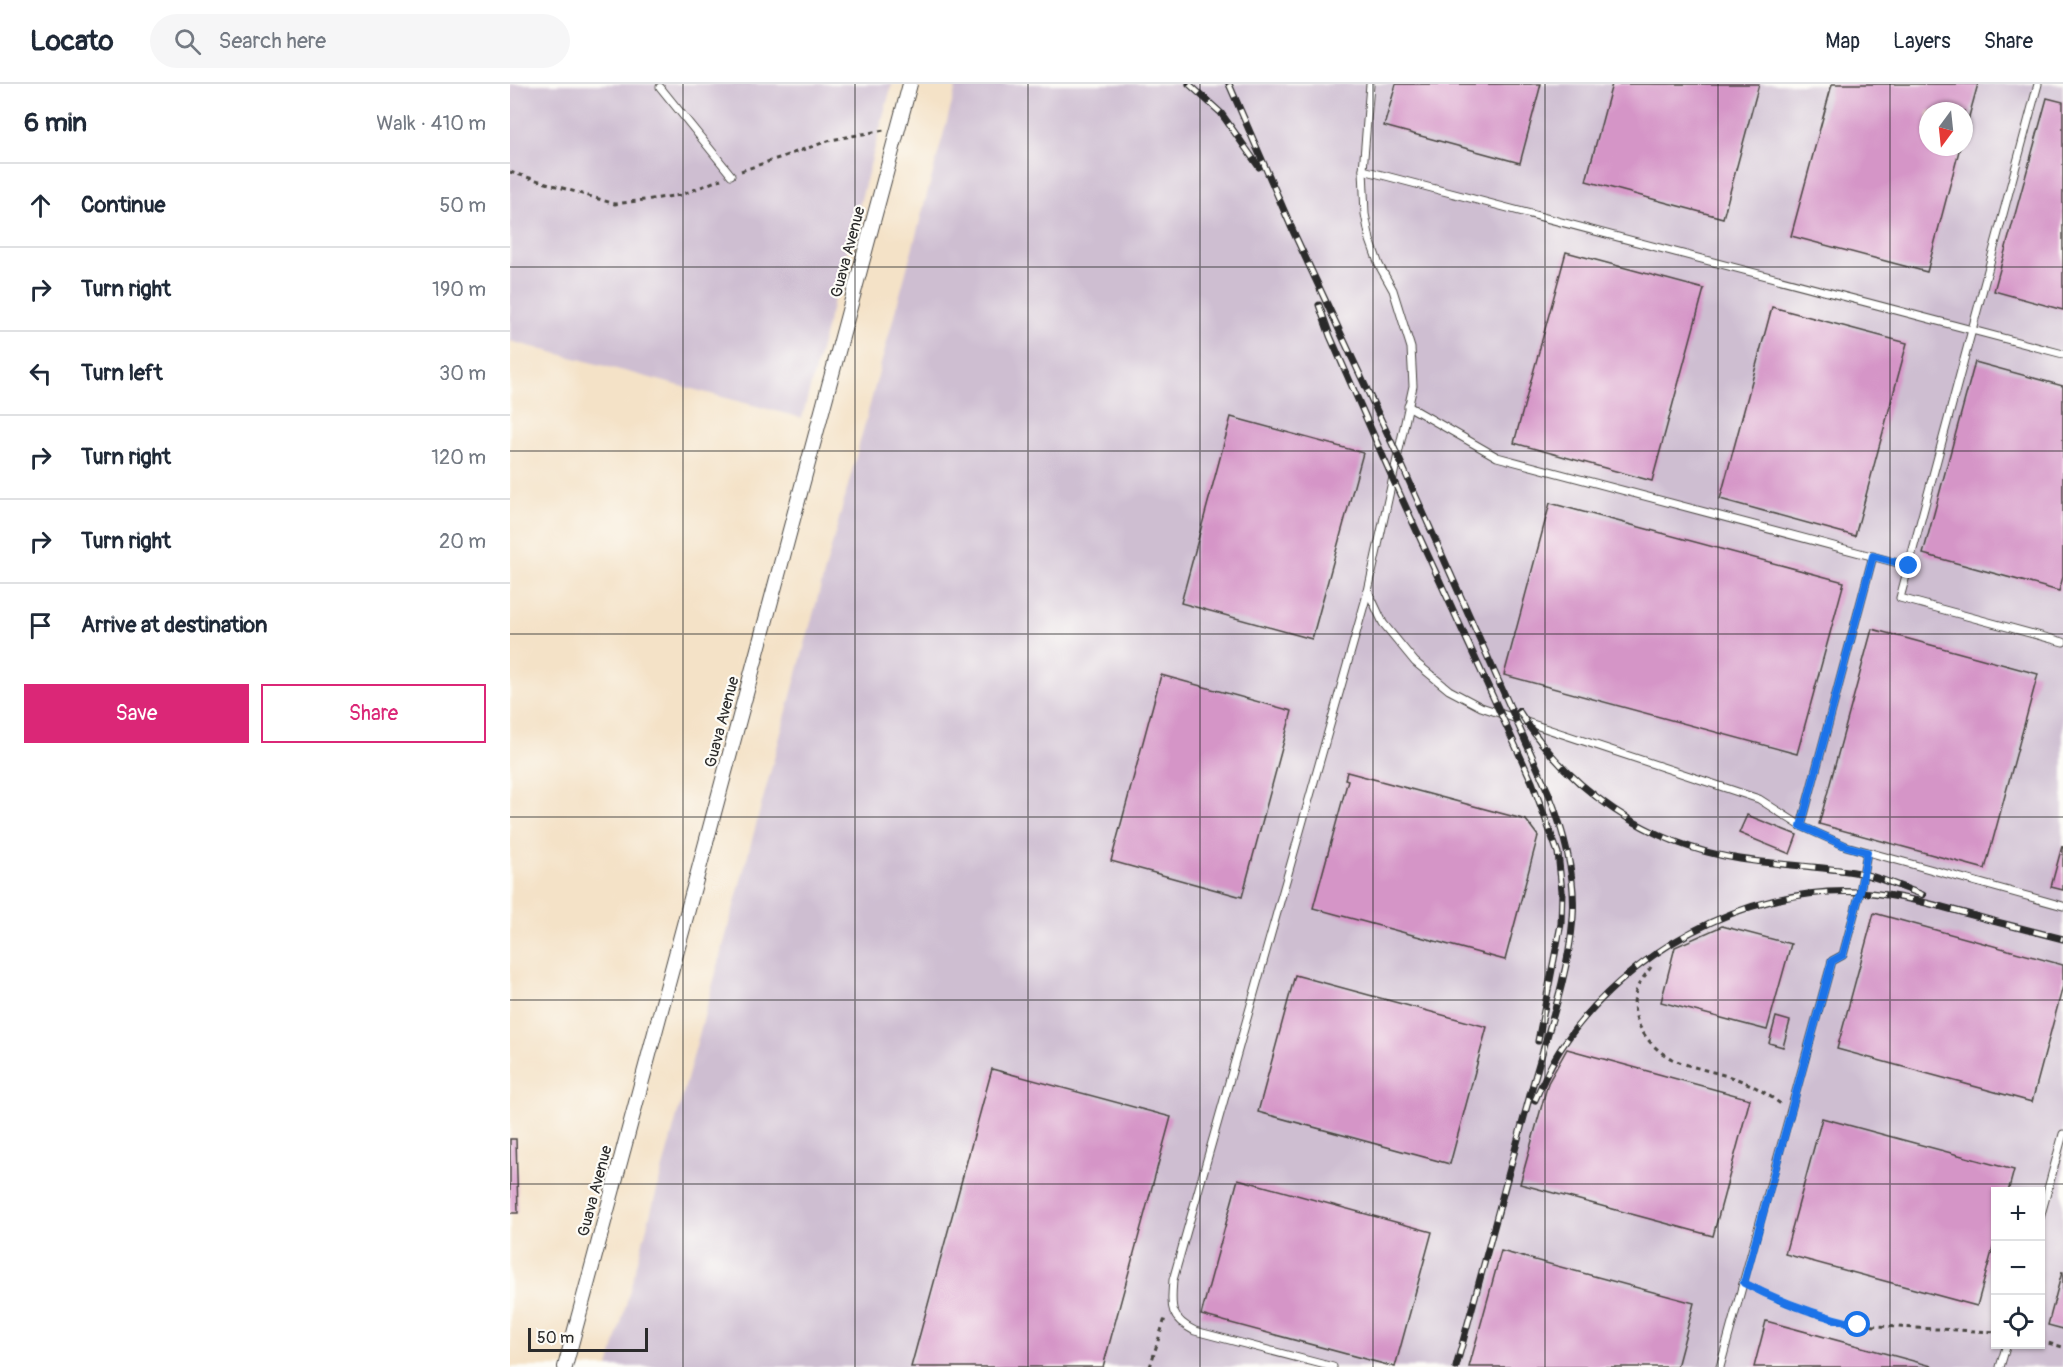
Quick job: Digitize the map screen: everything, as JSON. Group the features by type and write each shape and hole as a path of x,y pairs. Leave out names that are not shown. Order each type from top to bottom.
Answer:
{"street":[{"name":"Guava Avenue","path":"565,1367 910,84"}],"lane":[{"path":"1333,1367 1195,1331 1182,1324 1174,1314 1172,1299 1176,1269 1368,591 1413,386 1411,348 1393,290 1379,265 1370,240 1365,214 1363,170 1370,84"},
{"path":"2038,84 1900,598 2063,642"},
{"path":"660,87 731,175"},
{"path":"1363,170 2063,354"},
{"path":"1408,406 1497,457 1909,566"},
{"path":"1801,826 1873,556"},
{"path":"1368,591 1383,623 1415,662 1457,694 1502,715 1759,799 1801,826 1846,846 2063,906"},
{"path":"1720,1367 1832,961 1843,955 1860,892 1867,852"},
{"path":"2045,1200 2063,1134"},
{"path":"2001,1367 2006,1349"}],"path":[{"path":"510,172 615,204 681,195 831,140 898,128"},
{"path":"1651,967 1638,987 1634,1005 1639,1027 1650,1043 1670,1058 1740,1080 1760,1089 1791,1111"},
{"path":"1744,1283 1778,1301 1815,1315 1858,1325 1991,1332"},
{"path":"1150,1367 1172,1299"},
{"path":"2045,1342 2063,1347"}],"shaded area":[{"path":"510,84 892,84 802,418 510,341"},
{"path":"957,84 2063,84 2063,1367 609,1367"}],"building":[{"path":"1396,84 1541,84 1520,163 1384,126"},
{"path":"1612,84 1759,84 1723,218 1586,181"},
{"path":"1832,84 1978,84 1973,102 1919,102 1919,156 1958,156 1927,272 1791,236"},
{"path":"2047,98 2063,102 2063,310 1994,291"},
{"path":"1566,252 1704,289 1652,481 1514,443"},
{"path":"1772,307 1907,343 1855,536 1720,499"},
{"path":"1975,362 2063,386 2063,577 2059,591 1923,554"},
{"path":"1231,417 1363,453 1312,639 1181,603"},
{"path":"1550,503 1844,582 1797,754 1504,675"},
{"path":"1872,629 2038,674 1985,869 1819,824"},
{"path":"1161,675 1292,711 1242,897 1111,861"},
{"path":"1347,772 1526,820 1538,836 1505,960 1313,908 1348,780 1345,779"},
{"path":"1747,815 1797,835 1790,854 1739,833"},
{"path":"2063,846 2063,890 2051,887"},
{"path":"1874,913 2063,965 2063,986 2032,1102 1837,1049"},
{"path":"1722,926 1791,944 1767,1030 1661,1002 1675,947"},
{"path":"1295,975 1487,1027 1450,1164 1258,1112"},
{"path":"1776,1017 1790,1021 1783,1047 1769,1043"},
{"path":"1567,1049 1750,1099 1713,1236 1520,1184 1548,1083"},
{"path":"992,1069 1171,1117 1103,1367 911,1367"},
{"path":"1822,1118 2014,1170 2009,1187 1991,1187 1991,1255 1977,1306 1785,1254"},
{"path":"510,1139 516,1139 518,1213 510,1213"},
{"path":"1238,1179 1432,1232 1395,1367 1201,1315"},
{"path":"1501,1251 1694,1303 1677,1367 1469,1367"},
{"path":"2063,1272 2063,1329 2048,1325"},
{"path":"1766,1321 1932,1366 1932,1367 1754,1367"}],"railway":[{"path":"1189,84 1221,113 1259,167"},
{"path":"1229,84 1293,231 1397,454 1549,794 1560,824 1571,871 1573,918 1556,1007 1456,1367"},
{"path":"1319,305 1330,336 1392,477 1532,782 1558,853 1562,891 1561,924 1538,1041"},
{"path":"1519,711 1561,765 1586,789 1643,827 1706,852 1740,859 1863,874 1923,895"},
{"path":"1535,1100 1562,1047 1588,1013 1619,982 1654,955 1692,932 1732,914 1774,900 1817,893 1860,892 1894,896 2063,939"}],"route":[{"path":"1858,1325 1815,1315 1778,1301 1744,1283 1832,961 1843,955 1860,892 1867,852 1846,846 1801,826 1873,556 1909,566"}]}
